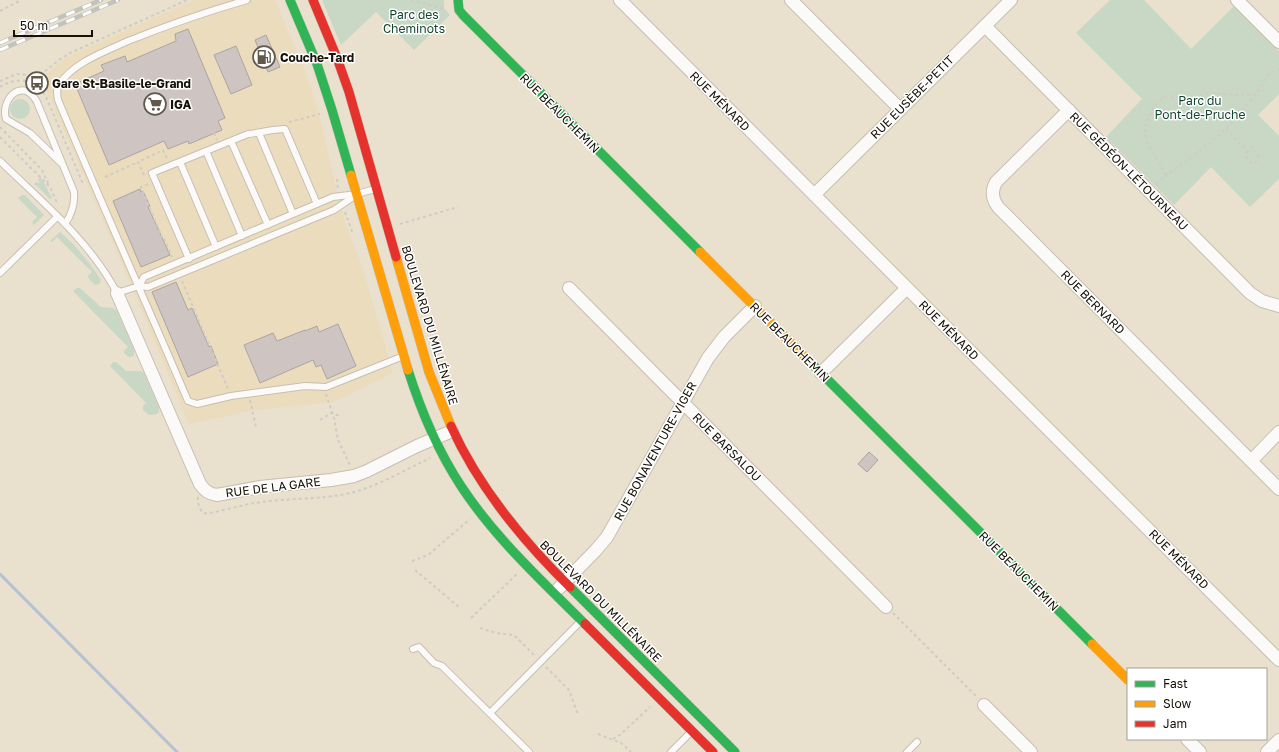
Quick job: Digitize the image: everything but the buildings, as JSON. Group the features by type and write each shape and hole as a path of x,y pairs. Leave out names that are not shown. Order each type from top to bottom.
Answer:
{"street":[{"path":"290,0 308,41 323,82 357,194 403,356 416,397 434,438 460,484 479,511 509,547 713,752"},
{"name":"BOULEVARD DU MILLÉNAIRE","path":"313,0 341,68 436,391 452,431 468,462 496,505 528,545 735,752"},
{"name":"RUE BEAUCHEMIN","path":"458,0 458,7 463,15 1127,679"},
{"name":"RUE MÉNARD","path":"620,0 1279,660"},
{"path":"791,0 900,109"},
{"name":"RUE EUSÈBE-PETIT","path":"814,195 1011,0"},
{"path":"1237,0 1279,42"},
{"name":"RUE GÉDÉON-LÉTOURNEAU","path":"985,26 1250,293 1262,301 1279,306"},
{"name":"RUE BERNARD","path":"1069,110 996,182 993,192 994,202 1279,490"},
{"name":"RUE BARSALOU","path":"568,288 886,606"},
{"path":"821,373 907,288"},
{"name":"RUE DE LA GARE","path":"117,293 200,484 207,492 218,494 260,487 331,480 354,476 452,431"},
{"name":"RUE BONAVENTURE-VIGER","path":"554,593 607,537 708,358 716,346 755,306"},
{"path":"1251,461 1279,432"},
{"path":"984,705 1032,752"},
{"path":"1188,740 1200,752"},
{"path":"1267,752 1279,740"}],"lane":[{"path":"247,0 179,21 99,54 81,64 60,84 57,89 58,100 95,189 139,286 188,401 196,404 249,393 305,386 326,387 403,356"},
{"path":"61,163 30,134 3,116 2,107 7,96 11,92 20,90 27,92 34,97 72,186 74,197 72,212 65,224"},
{"path":"189,259 152,173 248,134 274,129 285,129 316,204"},
{"path":"258,133 293,214"},
{"path":"231,141 268,225"},
{"path":"206,151 242,236"},
{"path":"0,161 65,224 97,260 117,293 139,286 148,287 179,275 334,210 357,194"},
{"path":"180,162 216,247"},
{"path":"139,286 144,277 333,197 357,194 377,189"},
{"path":"0,273 56,216"},
{"path":"490,713 581,620"},
{"path":"413,649 419,647 434,663 442,666 529,752"},
{"path":"671,752 692,731"},
{"path":"907,752 917,742"}],"path":[{"path":"0,11 21,0"},
{"path":"0,81 17,74 39,76 55,62 70,52 187,0"},
{"path":"411,0 440,9 446,8"},
{"path":"1150,191 1166,175 1191,158 1226,129 1256,94 1269,73 1279,70"},
{"path":"1166,175 1147,142 1145,130 1146,121 1158,102 1166,96 1190,98 1209,93 1235,95 1256,94"},
{"path":"0,127 42,170 57,204 54,203"},
{"path":"1226,129 1247,151"},
{"path":"6,133 1,137 50,187"},
{"path":"214,133 217,140"},
{"path":"1247,151 1252,150"},
{"path":"1247,151 1246,157 1248,162 1253,163 1258,161 1258,155 1252,150"},
{"path":"19,156 23,151"},
{"path":"105,177 138,162"},
{"path":"35,186 41,178"},
{"path":"388,228 458,207"},
{"path":"179,275 231,396"},
{"path":"326,387 327,398 334,418 338,440 354,476"},
{"path":"249,393 256,427"},
{"path":"331,413 340,416"},
{"path":"320,420 331,413"},
{"name":"RUE DE LA GARE","path":"200,509 204,513 209,514 232,507 258,502 353,492 378,483 431,457"},
{"path":"412,561 428,555 471,518"},
{"path":"415,570 460,608"},
{"path":"470,618 518,573"},
{"path":"886,606 984,705"},
{"path":"613,739 651,706"},
{"path":"598,734 621,743 631,752"}],"shaded area":[{"path":"193,0 275,0 305,71 322,126 346,225 363,269 393,373 334,402 255,410 189,424 127,276 41,78 65,58"}],"green space":[{"name":"Parc des Cheminots","path":"322,0 444,0 444,8 450,15 414,50 376,12 341,45"},
{"name":"Parc du Pont-de-Pruche","path":"1110,0 1144,0 1191,49 1234,6 1279,51 1279,94 1258,115 1279,136 1279,179 1250,207 1211,167 1174,205 1106,137 1142,99 1076,33"},
{"path":"20,99 27,102 30,109 27,116 20,119 13,116 10,109 13,102"},
{"path":"41,180 52,198 50,199 36,185"},
{"path":"25,195 44,215 34,225 32,222 37,217 18,198"},
{"path":"60,232 77,248 92,267 101,280 99,284 95,285 89,279 88,276 92,272 57,237 52,242 50,241"},
{"path":"80,288 101,307 113,308 117,311 134,350 134,356 129,357 124,353 128,347 73,291"},
{"path":"113,362 116,362 126,371 141,371 144,373 159,408 157,414 149,415 143,410 143,406 146,403 110,366"}],"waterway":[{"path":"0,574 177,752"}],"railway":[{"path":"0,43 101,0"},
{"path":"0,50 118,0"}],"traffic: fast":[{"path":"290,0 317,64 351,175"},
{"path":"458,0 459,10 463,15 700,252"},
{"path":"810,362 1092,644"},
{"path":"408,370 431,430 445,459 474,505 504,541 585,624"},
{"path":"570,587 735,752"}],"traffic: slow":[{"path":"351,175 408,370"},
{"path":"700,252 810,362"},
{"path":"396,257 429,372 451,426"},
{"path":"1092,644 1127,679"}],"traffic: jam":[{"path":"313,0 337,58 349,92 396,257"},
{"path":"451,426 462,449 488,492 535,551 570,587"},
{"path":"585,624 713,752"}],"place":[{"name":"Couche-Tard","path":"264,57"},
{"name":"Gare St-Basile-le-Grand","path":"37,83"},
{"name":"IGA","path":"155,104"}]}
